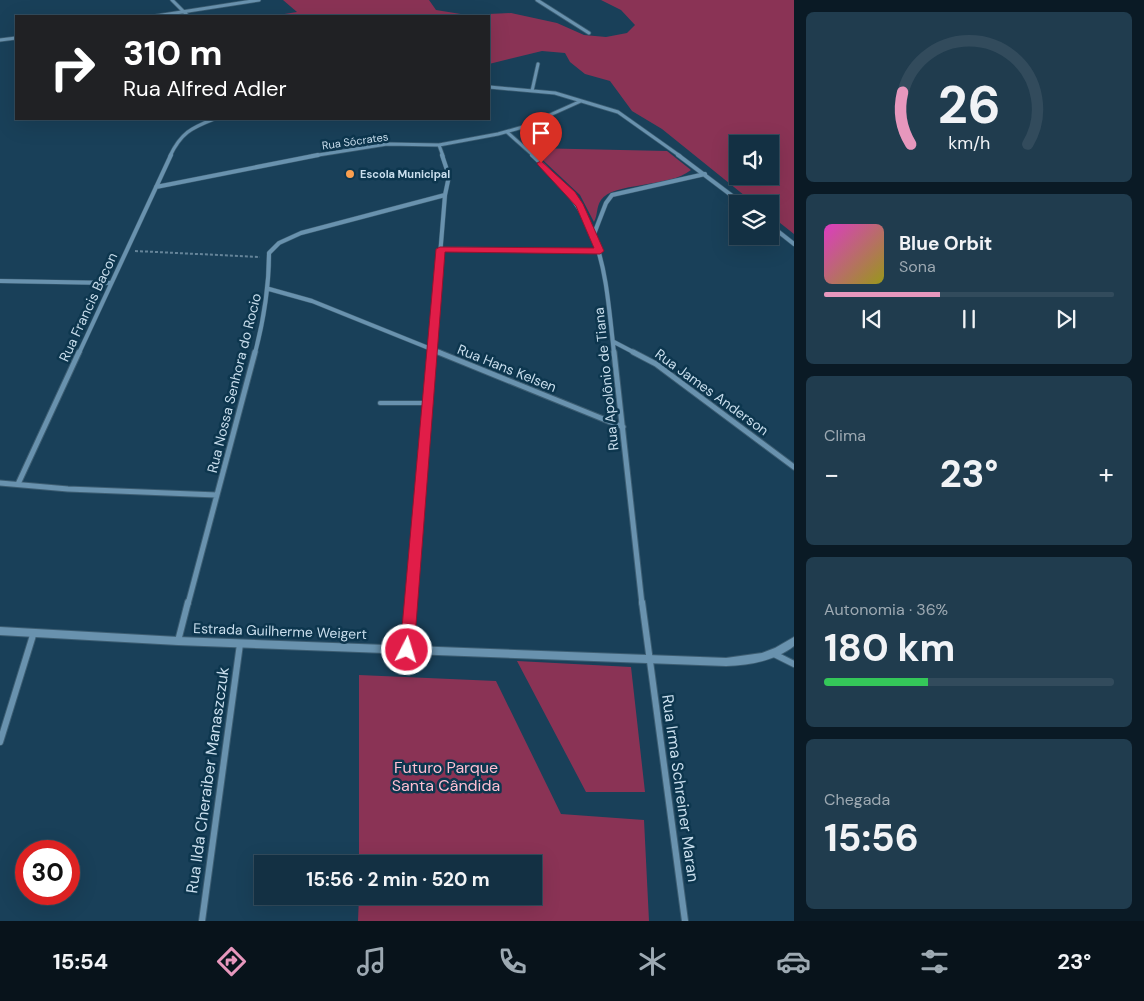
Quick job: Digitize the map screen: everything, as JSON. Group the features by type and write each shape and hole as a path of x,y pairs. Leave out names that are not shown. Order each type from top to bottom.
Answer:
{"street":[{"path":"172,0 187,15"},
{"path":"163,15 260,0"},
{"path":"537,0 589,33"},
{"path":"0,40 15,38"},
{"path":"532,90 538,64"},
{"path":"490,87 555,93 612,109 627,117 732,195"},
{"name":"Rua Sócrates","path":"156,187 360,147 403,143 439,145 507,132 581,101"},
{"name":"Rua Francis Bacon","path":"18,484 178,139 196,126 211,120"},
{"name":"Rua Apolônio de Tiana","path":"507,132 572,194 594,234 600,251 607,281 648,659"},
{"path":"407,650 440,249 445,195 449,176 439,145"},
{"path":"594,234 600,223 605,202 612,195 706,174"},
{"path":"268,257 279,243 301,232 445,195"},
{"path":"779,232 794,244"},
{"path":"440,249 600,251"},
{"name":"Rua Nossa Senhora do Rocio","path":"178,641 265,316 269,289 268,257"},
{"path":"0,281 112,283"},
{"name":"Rua Hans Kelsen","path":"269,289 312,301 623,427"},
{"name":"Rua James Anderson","path":"614,342 656,364 794,466"},
{"path":"0,483 217,495"},
{"name":"Estrada Guilherme Weigert","path":"0,632 34,632 240,644 740,661 774,654 794,641"},
{"path":"0,742 34,632"},
{"name":"Rua Ilda Cheraiber Manaszczuk","path":"202,921 240,644"},
{"path":"774,654 794,664"},
{"name":"Rua Irma Schreiner Maran","path":"648,659 686,921"}],"lane":[{"path":"380,403 428,404"}],"path":[{"path":"126,251 268,257"}],"green space":[{"path":"283,0 429,0 436,10 467,15 278,15 297,12"},
{"path":"601,0 794,0 794,234 779,222 779,195 744,195 731,185 779,185 779,135 729,135 729,183 662,129 632,111 610,81 585,74 570,62 565,53 542,51 490,64 490,15 467,15 511,13 557,23 584,35 606,37 627,33 635,25 621,10"},
{"path":"530,148 667,151 691,170 669,180 629,187 607,194 599,203 594,222 580,195"},
{"path":"517,661 631,667 645,792 586,792"},
{"name":"Futuro Parque Santa Cândida","path":"359,675 496,681 561,814 644,820 649,921 358,921 359,905 542,905 542,855 359,855"}],"place":[{"name":"Escola Municipal","path":"350,174"}],"route":[{"path":"407,650 440,249 600,251 586,217 572,194 541,163"}]}
